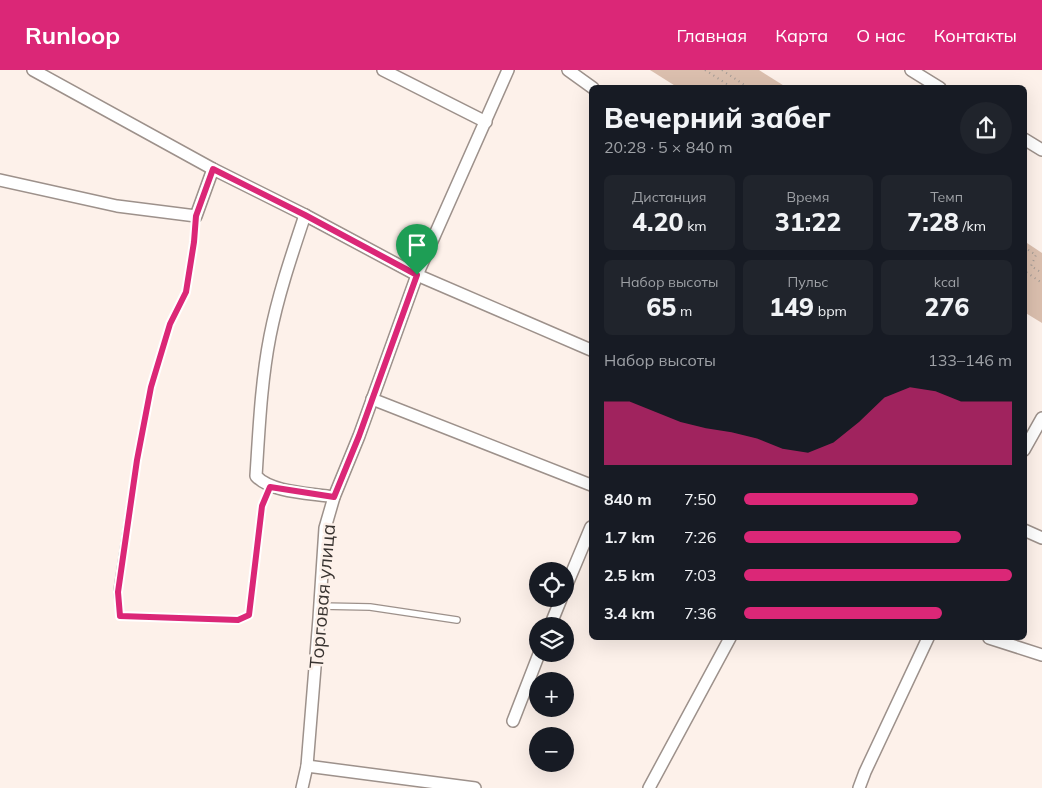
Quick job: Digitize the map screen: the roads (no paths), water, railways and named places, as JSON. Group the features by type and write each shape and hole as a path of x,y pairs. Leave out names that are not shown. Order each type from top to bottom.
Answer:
{"street":[{"path":"33,70 213,169 305,215 417,275 589,349"},
{"path":"383,70 486,122"},
{"name":"Торговая улица","path":"302,788 307,766 325,528 334,497 417,275 508,70"},
{"path":"568,70 589,85"},
{"path":"912,70 935,85"},
{"path":"1027,141 1042,150"},
{"path":"0,180 116,206 196,216 213,169"},
{"path":"305,215 289,262 270,335 256,476 261,482 270,487 334,497"},
{"path":"372,399 589,484"},
{"path":"1027,445 1042,418"},
{"path":"1027,531 1042,538"},
{"path":"574,568 589,532"},
{"path":"649,788 729,640"},
{"path":"859,788 927,640"},
{"path":"995,640 1042,655"},
{"path":"514,721 536,662"},
{"path":"307,766 473,788"}],"lane":[{"path":"196,216 186,292 170,324 149,396 137,460 118,592 120,616 238,620 249,615 262,506 270,487"},
{"path":"320,606 370,607 456,620"}]}
